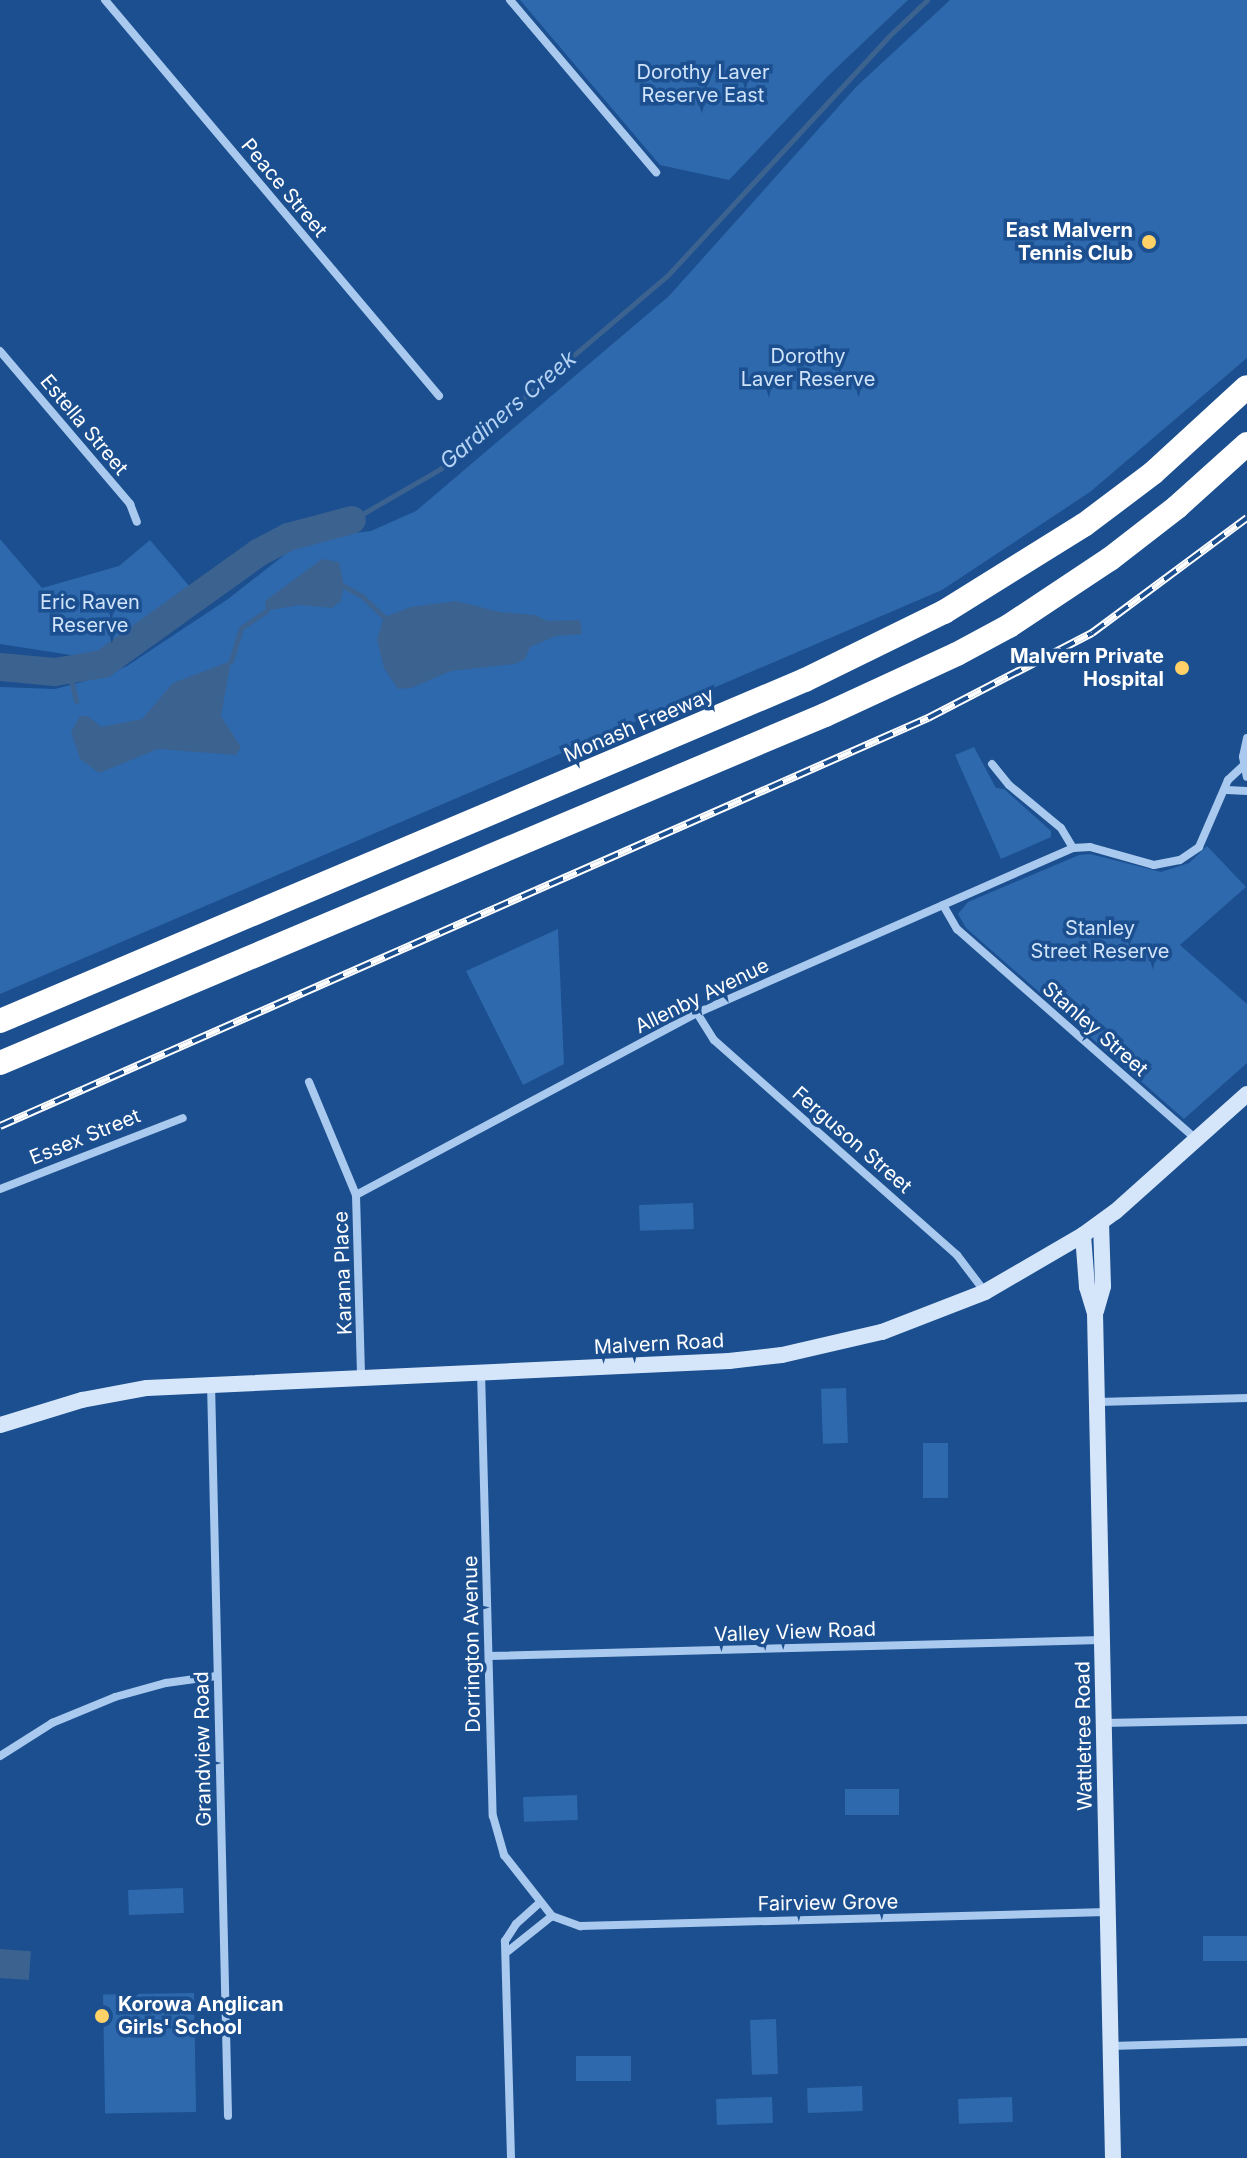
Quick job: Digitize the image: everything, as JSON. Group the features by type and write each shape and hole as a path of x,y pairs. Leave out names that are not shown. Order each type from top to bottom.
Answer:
{"highway":[{"name":"Monash Freeway","path":"0,1021 805,680 944,612 1084,525 1153,473 1247,387"},
{"path":"0,1063 825,715 957,654 1009,626 1110,559 1177,507 1247,444"}],"main road":[{"name":"Malvern Road","path":"0,1425 82,1400 147,1388 211,1382 729,1361 782,1355 882,1332 985,1292 1083,1235 1101,1223 1247,1094"},
{"name":"Wattletree Road","path":"1095,1313 1103,1286 1101,1223"},
{"name":"Wattletree Road","path":"1083,1235 1087,1287 1095,1313 1113,2158"}],"street":[{"name":"Peace Street","path":"105,0 439,396"},
{"path":"510,0 656,172"},
{"name":"Estella Street","path":"0,351 130,504 137,522"},
{"path":"1247,738 1244,765 1247,777"},
{"path":"992,764 1009,785 1061,828 1073,848 1090,847 1154,865 1180,860 1199,847 1227,790 1228,780 1244,765"},
{"path":"1227,790 1247,791"},
{"name":"Allenby Avenue","path":"356,1195 697,1013 1073,848"},
{"name":"Stanley Street","path":"943,905 957,929 1197,1140"},
{"name":"Ferguson Street","path":"697,1013 714,1040 968,1265 985,1292"},
{"name":"Karana Place","path":"309,1082 356,1195 361,1376"},
{"name":"Essex Street","path":"0,1189 183,1118"},
{"name":"Dorrington Avenue","path":"481,1371 495,1833 504,1855 552,1916"},
{"name":"Grandview Road","path":"211,1382 228,2116"},
{"path":"1097,1402 1247,1398"},
{"name":"Valley View Road","path":"489,1656 1102,1640"},
{"path":"0,1756 52,1723 115,1697 166,1683 217,1676"},
{"path":"1104,1723 1247,1720"},
{"path":"511,2158 507,1935 539,1903"},
{"name":"Fairview Grove","path":"552,1916 580,1926 1108,1912"},
{"path":"508,1951 552,1916"},
{"path":"1111,2046 1247,2042"}],"green space":[{"name":"Dorothy Laver Reserve East","path":"520,0 908,0 827,77 729,180 660,165"},
{"name":"Dorothy Laver Reserve","path":"950,0 1247,0 1247,358 1090,492 942,590 0,994 0,687 55,689 101,677 127,666 228,599 297,545 315,538 371,531 416,511 669,296 857,86"},
{"name":"Eric Raven Reserve","path":"0,539 42,588 119,566 150,540 190,587 105,651 77,656 0,644"},
{"path":"974,747 996,788 1004,789 1051,831 1051,837 1001,859 955,755"},
{"name":"Stanley Street Reserve","path":"1207,846 1246,887 1180,945 1247,1004 1247,1063 1184,1119 966,928 958,914 968,902 1079,855 1090,854 1161,872 1189,863"},
{"path":"558,929 564,1064 523,1085 466,971"},
{"path":"693,1203 694,1229 640,1231 639,1205"},
{"path":"846,1388 848,1443 823,1444 821,1389"},
{"path":"923,1443 948,1443 948,1498 923,1498"},
{"path":"845,1789 899,1789 899,1815 845,1815"},
{"path":"577,1795 578,1820 524,1822 523,1797"},
{"path":"183,1888 184,1913 129,1915 128,1890"},
{"path":"1203,1936 1247,1936 1247,1961 1203,1961"},
{"path":"194,1993 196,2112 105,2114 103,1995"},
{"path":"776,2019 778,2074 752,2075 750,2020"},
{"path":"576,2056 631,2056 631,2081 576,2081"},
{"path":"862,2086 863,2111 808,2113 807,2088"},
{"path":"772,2097 773,2123 717,2125 716,2099"},
{"path":"1012,2097 1013,2122 959,2124 958,2099"}],"shaded area":[{"path":"322,559 339,562 344,586 341,601 332,608 300,605 266,611 265,601"},
{"path":"456,601 500,612 535,615 547,621 580,620 582,634 556,636 530,647 525,659 515,664 451,671 411,688 398,689 384,668 377,639 384,617 411,607"},
{"path":"231,661 221,716 241,747 236,755 158,749 99,773 80,759 71,732 80,716 88,716 101,727 142,719 173,683"},
{"path":"0,1949 31,1951 29,1980 0,1978"}],"waterway":[{"name":"Gardiners Creek","path":"352,520 440,469 667,276 888,37 927,0"},
{"name":"Gardiners Creek","path":"0,667 55,672 103,664 258,553 288,537 352,520"},
{"path":"344,586 363,597 384,617"},
{"path":"231,661 241,628 266,611"},
{"path":"69,672 76,701"}],"railway":[{"path":"0,1126 928,718 1092,633 1247,518"}],"place":[{"name":"East Malvern Tennis Club","path":"1149,242"},
{"name":"Malvern Private Hospital","path":"1182,668"},
{"name":"Korowa Anglican Girls' School","path":"102,2016"}]}
